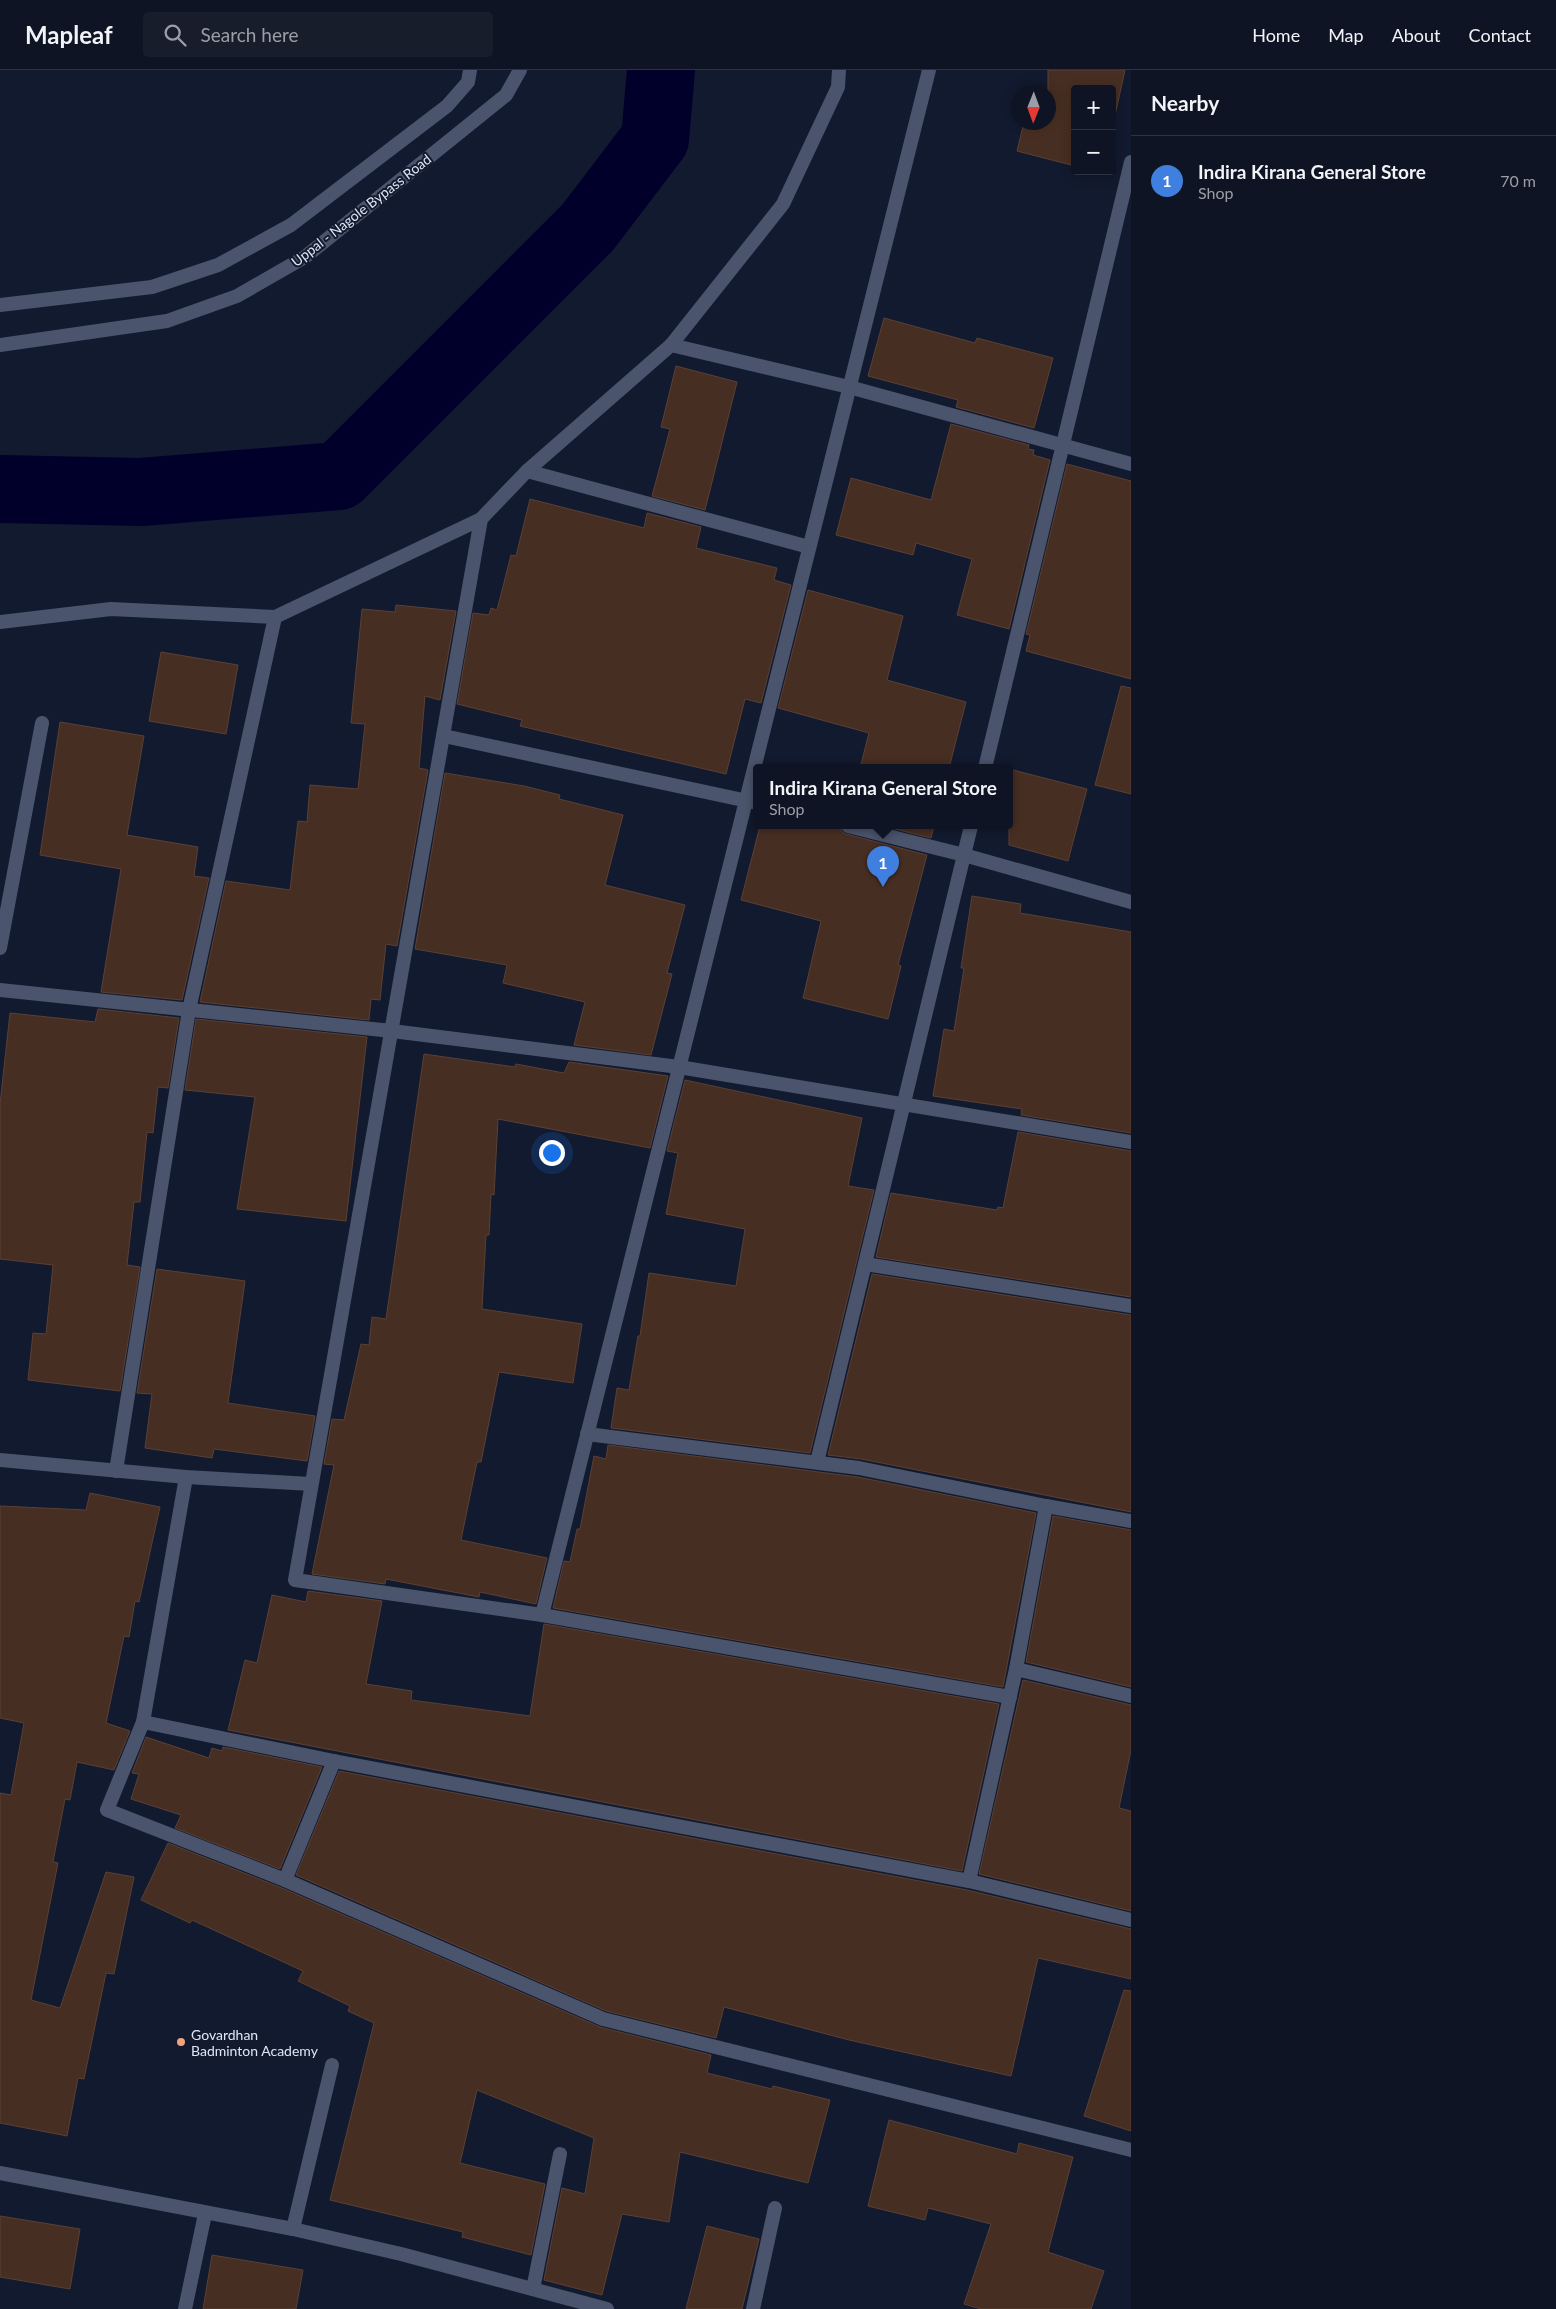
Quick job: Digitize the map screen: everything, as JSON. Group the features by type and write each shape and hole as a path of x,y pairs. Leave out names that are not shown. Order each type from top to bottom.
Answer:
{"street":[{"path":"0,305 152,287 218,265 291,225 447,106 468,82 470,70"},
{"name":"Uppal - Nagole Bypass Road","path":"0,345 167,321 237,296 305,257 506,95 520,70"},
{"path":"0,622 111,609 275,617 481,519 527,471 671,345 783,204 838,87 840,70"},
{"path":"759,764 809,547 929,70"},
{"path":"985,764 1131,162"},
{"path":"671,345 849,387 1131,464"},
{"path":"527,471 809,547"},
{"path":"481,519 295,1580 542,1615 1010,1697"},
{"path":"116,1471 189,1010 275,617"},
{"path":"0,948 42,723"},
{"path":"444,736 751,801 679,1067 542,1615"},
{"path":"860,829 964,855 1131,902"},
{"path":"817,1462 970,829"},
{"path":"0,990 392,1031 679,1067 1131,1142"},
{"path":"865,1264 1131,1306"},
{"path":"587,1434 859,1468 1046,1506 1131,1520"},
{"path":"0,1460 186,1477 311,1484"},
{"path":"186,1477 143,1722 107,1810 285,1880 603,2019 1131,2150"},
{"path":"969,1881 1016,1669 1046,1506"},
{"path":"1016,1669 1131,1696"},
{"path":"143,1722 334,1761 969,1881 1131,1920"},
{"path":"285,1880 334,1761"},
{"path":"293,2229 332,2065"},
{"path":"533,2289 560,2154"},
{"path":"0,2173 205,2214 293,2229 401,2254 607,2309"},
{"path":"753,2309 775,2208"},
{"path":"184,2309 205,2214"}],"building":[{"path":"1048,70 1125,70 1116,111 1116,85 1071,85 1071,165 1017,151 1022,130 1056,130 1056,85 1048,85"},
{"path":"884,318 975,343 977,338 1053,358 1034,428 956,407 958,400 868,376"},
{"path":"676,366 737,382 705,510 652,496 670,429 661,427"},
{"path":"951,424 1029,445 1028,449 1034,450 1033,455 1050,460 1009,629 957,615 972,559 916,543 913,555 836,535 851,478 931,500"},
{"path":"1067,464 1131,481 1131,679 1026,651 1030,635 1026,634"},
{"path":"530,499 644,528 647,513 701,527 696,548 777,568 774,580 791,585 761,703 745,699 726,774 520,726 522,720 457,704 473,613 489,615 491,608 497,610 511,555 516,556"},
{"path":"808,590 903,616 887,680 966,702 950,764 861,764 869,733 778,708"},
{"path":"396,605 456,611 440,700 425,696 419,768 428,770 397,946 386,944 380,1000 371,999 369,1020 200,1002 226,881 290,890 298,821 307,822 310,785 358,789 365,724 351,723 362,609 395,612"},
{"path":"161,652 238,665 226,734 149,721"},
{"path":"1121,686 1131,688 1131,794 1095,785"},
{"path":"60,722 144,736 127,835 198,847 194,876 209,878 182,1000 101,992 121,869 40,855"},
{"path":"1013,770 1087,789 1068,861 1009,845 1009,829 1013,829"},
{"path":"445,773 524,786 560,795 559,799 623,815 605,885 685,905 667,973 672,974 651,1055 574,1045 585,1002 503,983 507,965 415,949"},
{"path":"759,829 840,829 846,834 927,855 898,965 901,966 888,1019 803,998 821,921 741,900"},
{"path":"895,829 933,829 931,838"},
{"path":"972,896 1021,904 1020,913 1131,932 1131,1133 1021,1115 1022,1109 933,1096 944,1029 954,1031 964,968 961,968"},
{"path":"98,1009 179,1018 168,1088 158,1087 153,1133 147,1132 140,1202 134,1202 127,1265 140,1267 120,1391 28,1380 33,1333 46,1334 53,1265 0,1259 0,1104 10,1013 95,1022"},
{"path":"196,1019 367,1037 346,1221 237,1209 255,1097 185,1090"},
{"path":"424,1054 515,1067 516,1064 564,1073 569,1062 668,1076 650,1148 498,1119 494,1195 491,1194 489,1235 486,1235 482,1309 582,1324 573,1383 499,1372 481,1462 477,1462 461,1540 547,1558 536,1604 480,1592 479,1597 386,1579 385,1584 312,1574 334,1465 324,1464 332,1419 344,1420 361,1344 369,1345 372,1317 386,1319"},
{"path":"685,1080 862,1118 848,1186 874,1190 810,1453 611,1428 617,1388 629,1390 638,1336 640,1336 649,1273 736,1286 745,1229 666,1214 678,1153 667,1151"},
{"path":"1018,1132 1131,1151 1131,1297 876,1257 891,1193 997,1210 998,1207 1003,1208"},
{"path":"157,1269 245,1281 228,1403 315,1416 307,1461 214,1449 212,1458 145,1448 152,1394 137,1393"},
{"path":"872,1274 1131,1315 1131,1512 861,1459 828,1455"},
{"path":"608,1445 858,1477 1036,1513 1003,1687 553,1608 564,1561 570,1562 577,1529 580,1529 594,1456 606,1459"},
{"path":"90,1493 160,1507 139,1602 135,1601 129,1637 124,1636 106,1723 130,1731 114,1770 77,1762 70,1800 65,1799 53,1862 58,1863 31,2000 60,2008 106,1872 134,1877 114,1974 106,1973 84,2079 78,2078 67,2136 0,2123 0,1793 11,1795 24,1723 0,1718 0,1506 86,1510"},
{"path":"1053,1516 1131,1530 1131,1687 1026,1662"},
{"path":"308,1591 382,1601 366,1684 412,1691 411,1700 530,1716 544,1624 999,1704 962,1871 228,1730 245,1660 257,1663 272,1595 306,1602"},
{"path":"1023,1680 1131,1705 1131,1750 1119,1808 1131,1811 1131,1911 979,1874"},
{"path":"146,1737 209,1758 212,1748 222,1751 223,1747 322,1767 280,1869 175,1828 181,1815 131,1799 139,1774 132,1773"},
{"path":"339,1771 967,1890 1131,1929 1131,1979 1038,1958 1011,2076 849,2040 724,2007 716,2038 606,2011 296,1875"},
{"path":"168,1843 282,1888 600,2027 711,2055 707,2073 772,2089 773,2086 830,2100 808,2183 680,2152 669,2222 622,2214 602,2295 544,2280 562,2188 585,2194 594,2138 477,2090 460,2163 545,2184 531,2255 462,2237 463,2232 330,2200 374,2023 348,2011 350,2006 298,1981 303,1971 192,1920 190,1923 141,1900"},
{"path":"1124,1990 1131,1991 1131,2131 1084,2116"},
{"path":"889,2120 1017,2154 1019,2143 1073,2157 1048,2252 1104,2271 1091,2309 981,2309 964,2304 991,2224 928,2208 925,2220 868,2206"},
{"path":"0,2216 80,2229 70,2289 0,2277"},
{"path":"707,2226 759,2239 742,2309 686,2309"},
{"path":"212,2255 303,2270 296,2309 203,2309"}],"waterway":[{"path":"0,489 141,492 339,476 588,227 655,139 661,70"}],"place":[{"name":"Indira Kirana General Store","path":"883,887"},
{"name":"Govardhan Badminton Academy","path":"181,2042"}]}
